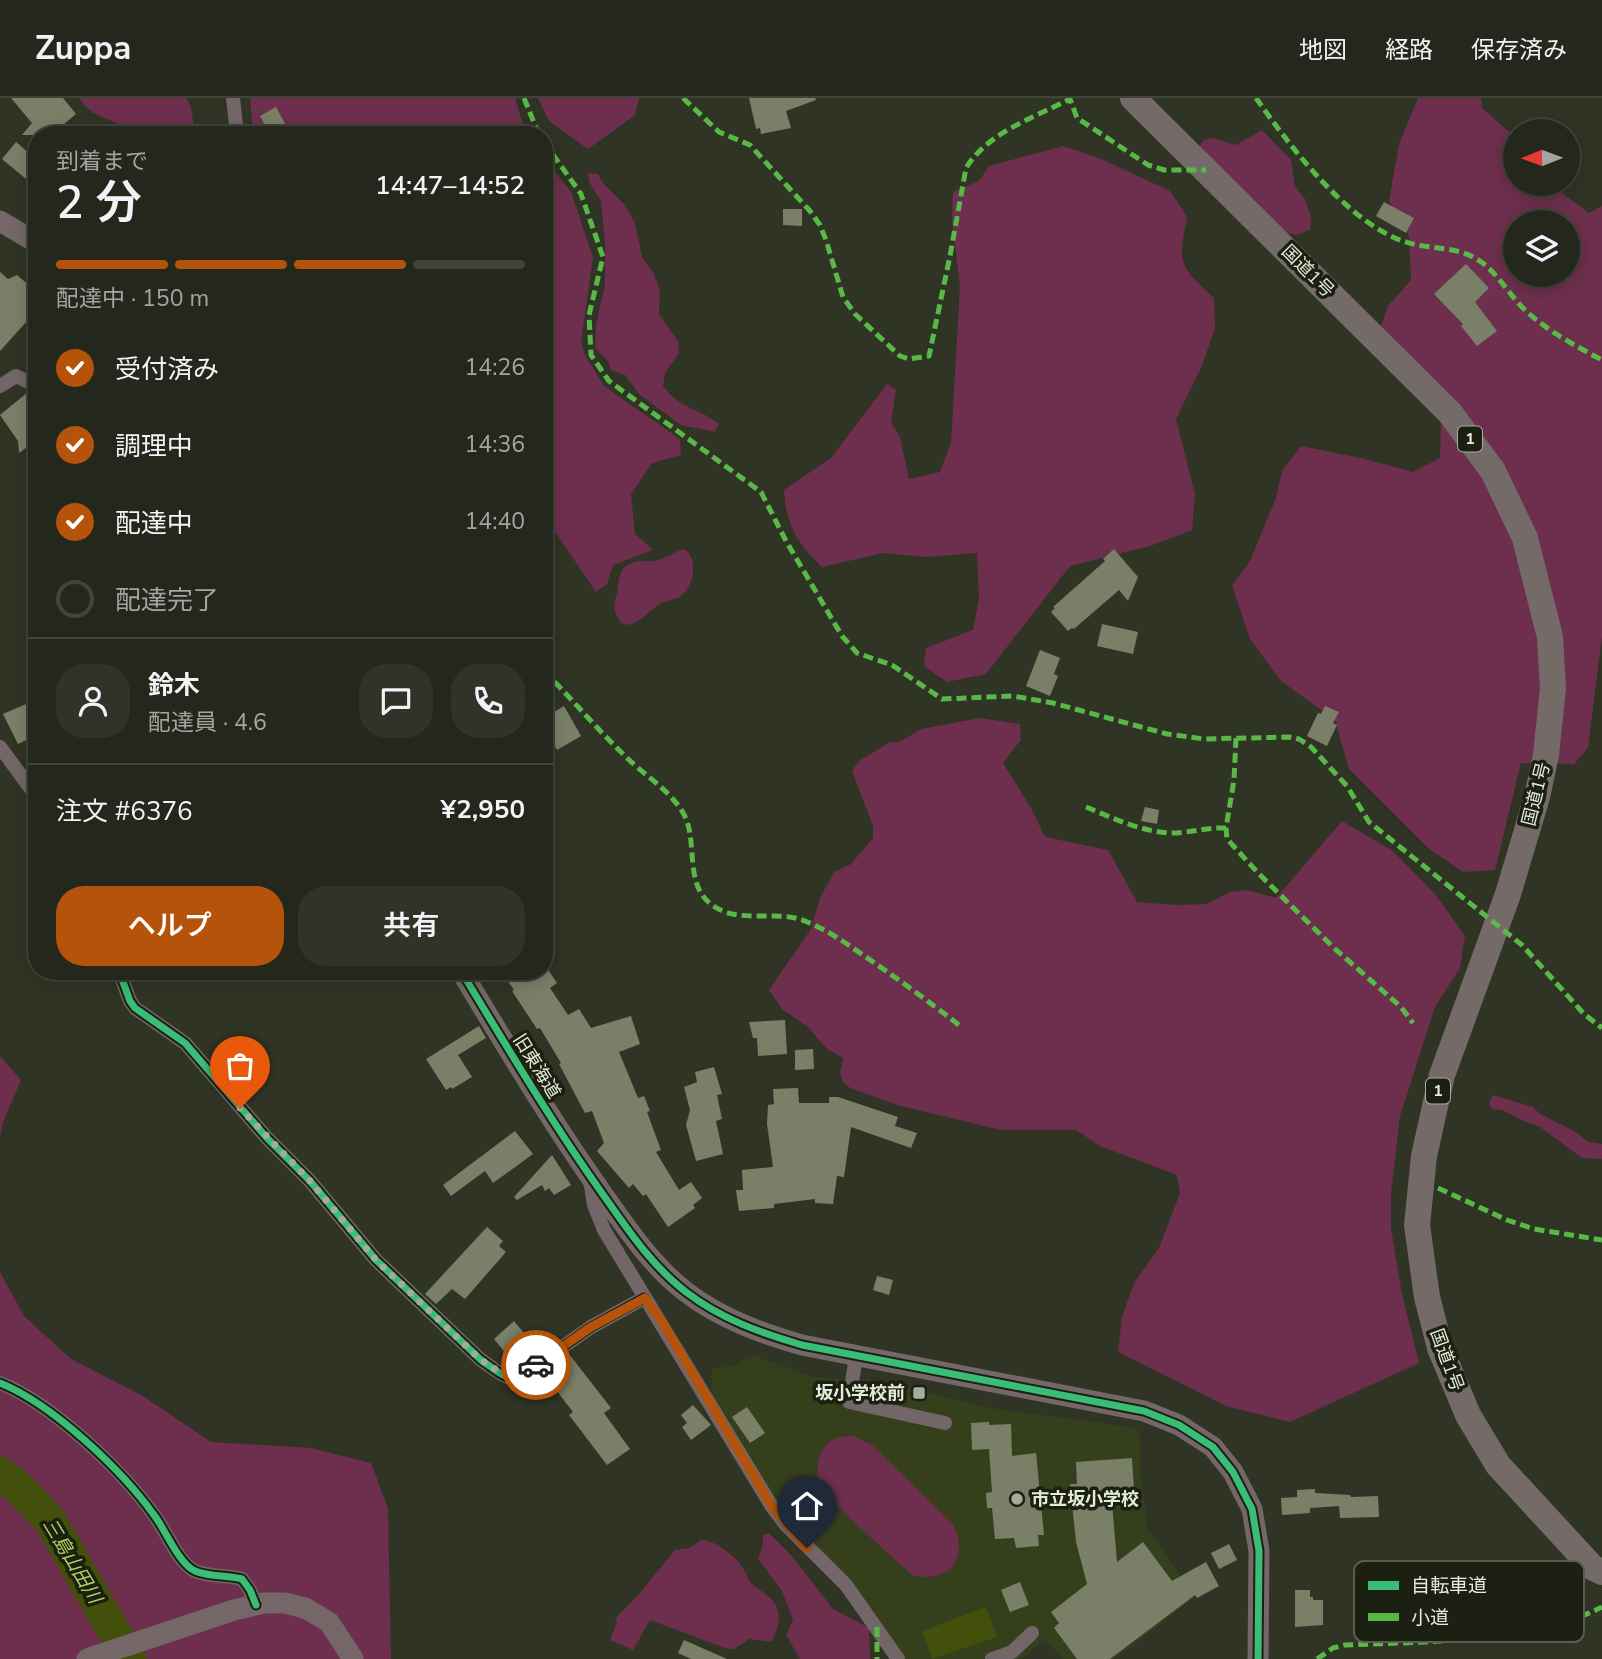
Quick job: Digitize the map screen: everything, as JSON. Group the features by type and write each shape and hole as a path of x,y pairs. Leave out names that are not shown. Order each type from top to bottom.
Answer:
{"highway":[{"name":"国道1号","path":"1133,98 1451,413 1493,471 1525,538 1550,637 1553,688 1546,755 1537,797 1508,894 1442,1075 1424,1156 1417,1226 1427,1297 1440,1348 1468,1415 1497,1465 1597,1569"}],"street":[{"path":"233,98 236,126"},
{"path":"0,221 28,238"},
{"path":"0,386 16,376 28,382"},
{"path":"0,747 28,785"},
{"path":"122,980 135,1008 185,1044 258,1128 310,1181 376,1260 481,1360 496,1370 511,1379 517,1379 591,1327 645,1298"},
{"name":"旧東海道","path":"467,980 589,1175 594,1205 604,1230 771,1505 800,1540 846,1585 898,1659"},
{"path":"589,1175 640,1246 665,1274 687,1293 752,1330 802,1345 1144,1411 1179,1425 1213,1447 1233,1472 1252,1509 1259,1551 1258,1659"},
{"path":"856,1356 849,1402 945,1423"},
{"path":"0,1383 29,1398 93,1448 138,1495 155,1516 181,1559 193,1570 242,1579 256,1605"},
{"path":"93,1657 256,1605 285,1603 305,1608 329,1622 353,1659"},
{"path":"992,1659 1012,1652 1032,1633"}],"shaded area":[{"path":"80,98 186,98 191,107 194,126 124,126 91,111"},
{"path":"250,98 515,98 523,126 252,126"},
{"path":"538,98 639,98 635,115 588,149 549,121"},
{"path":"1418,98 1481,98 1482,108 1503,126 1503,196 1566,196 1589,213 1602,206 1602,637 1588,748 1574,764 1521,763 1495,870 1463,872 1428,848 1349,769 1335,720 1281,681 1250,639 1232,586 1250,561 1276,498 1282,471 1301,446 1413,472 1440,458 1441,423 1381,326 1388,306 1411,280 1409,236 1389,201 1399,144"},
{"path":"1262,130 1291,160 1295,186 1305,199 1311,217 1310,230 1296,235 1279,231 1254,199 1198,148 1204,140 1212,138 1236,145"},
{"path":"1063,146 1099,158 1170,191 1187,217 1182,245 1184,263 1193,278 1214,298 1215,329 1201,368 1176,419 1195,495 1192,530 1150,546 1070,566 986,674 947,682 924,666 926,648 973,630 979,598 977,553 925,557 883,553 822,567 794,533 787,513 784,490 831,458 887,384 896,390 891,422 900,437 909,479 940,472 951,443 960,286 952,221 953,192 979,181 989,166"},
{"path":"553,169 571,192 593,257 581,342 585,355 604,386 680,439 681,455 652,463 631,494 635,534 653,550 613,565 607,584 596,592 556,533 553,532"},
{"path":"588,173 598,174 602,182 624,204 635,223 642,257 654,274 660,291 659,314 678,341 679,353 665,373 663,386 683,404 719,424 715,432 681,425 639,394 625,375 611,370 608,361 595,348 596,325 605,284 605,244 601,201 589,182"},
{"path":"684,549 689,553 693,565 692,578 686,591 680,597 658,605 637,622 625,624 620,621 614,606 623,569 631,563 658,560"},
{"path":"980,718 1020,724 1021,740 1003,763 1031,808 1045,837 1108,850 1137,902 1207,904 1231,892 1247,890 1276,898 1342,821 1393,851 1435,894 1465,936 1460,968 1435,1007 1400,1116 1391,1193 1391,1228 1402,1295 1419,1363 1290,1422 1229,1407 1118,1352 1122,1317 1134,1283 1159,1248 1180,1193 1177,1175 1100,1146 1076,1130 1001,1130 897,1105 850,1088 843,1082 840,1072 843,1058 827,1049 808,1027 782,1009 769,990 811,929 820,898 834,872 851,864 873,838 873,826 852,771 859,761 890,742 899,742 922,729"},
{"path":"0,1056 21,1080 3,1122 0,1138"},
{"path":"1493,1095 1533,1107 1540,1114 1574,1131 1589,1142 1602,1144 1602,1159 1582,1158 1540,1127 1502,1110 1492,1109 1489,1104"},
{"path":"0,1272 24,1316 71,1359 143,1396 211,1442 311,1448 371,1463 388,1508 391,1659 0,1659"},
{"path":"755,1356 811,1376 848,1381 881,1381 1000,1410 1137,1429 1148,1529 1194,1598 1115,1659 1063,1659 1045,1639 1022,1659 903,1659 787,1521 711,1400 712,1369 736,1365 747,1357"},
{"path":"854,1436 872,1445 953,1524 959,1548 953,1566 946,1572 925,1577 912,1575 824,1491 818,1475 822,1451 835,1439"},
{"path":"769,1533 791,1555 833,1609 869,1628 870,1659 800,1659 786,1635 793,1620 782,1591 758,1559 763,1535"},
{"path":"701,1540 719,1546 731,1555 741,1565 749,1581 774,1602 779,1619 771,1642 749,1639 734,1649 728,1649 650,1620 633,1650 610,1640 617,1622 615,1619 675,1550 690,1548"},
{"path":"986,1607 997,1637 932,1659 922,1631"}],"building":[{"path":"11,98 63,98 76,114 62,126 30,126 32,123"},
{"path":"749,98 816,100 786,111 791,128 761,134 760,128 756,129"},
{"path":"276,107 286,126 265,126 260,116"},
{"path":"16,142 28,152 28,177 26,179 2,159"},
{"path":"1384,202 1414,218 1406,233 1376,216"},
{"path":"783,209 802,209 802,226 783,225"},
{"path":"1466,264 1489,288 1475,302 1497,331 1477,346 1461,326 1463,324 1434,294"},
{"path":"0,272 8,279 17,275 28,284 28,320 0,351"},
{"path":"28,392 28,446 19,453 18,441 0,415"},
{"path":"1114,549 1138,577 1128,601 1119,590 1074,629 1068,631 1051,612 1055,608 1053,607 1105,561 1103,559"},
{"path":"1102,624 1138,632 1133,654 1097,646"},
{"path":"1040,650 1060,658 1054,674 1058,676 1050,696 1026,686"},
{"path":"26,704 28,739 18,744 3,714"},
{"path":"564,706 581,736 557,750 553,743 553,713"},
{"path":"1325,706 1339,712 1333,723 1337,725 1327,746 1307,736 1318,713 1321,714"},
{"path":"1145,807 1159,810 1157,824 1141,821"},
{"path":"553,977 557,983 550,988 568,1015 579,1009 591,1028 631,1016 640,1044 619,1052 638,1098 644,1096 650,1111 647,1112 661,1150 656,1152 679,1190 691,1182 702,1198 693,1205 695,1208 668,1227 646,1194 643,1196 633,1184 629,1188 597,1151 604,1143 592,1111 585,1113 559,1064 561,1063 540,1028 537,1029 512,991 514,990 507,980 553,980"},
{"path":"785,1020 787,1054 758,1056 757,1038 753,1038 749,1022"},
{"path":"479,1026 486,1038 458,1055 472,1077 446,1090 426,1059"},
{"path":"813,1049 814,1069 795,1070 795,1050"},
{"path":"714,1067 722,1094 717,1095 722,1119 716,1121 723,1154 696,1161 686,1125 690,1110 684,1087 697,1082 695,1072"},
{"path":"798,1088 799,1103 829,1103 829,1097 838,1097 898,1117 895,1126 917,1133 911,1148 851,1127 844,1177 837,1176 833,1204 815,1203 815,1199 774,1204 774,1208 739,1211 736,1190 743,1190 742,1170 773,1167 767,1124 768,1105 774,1104 773,1089"},
{"path":"515,1131 533,1154 493,1183 485,1171 451,1196 443,1185"},
{"path":"552,1155 571,1185 554,1195 549,1188 545,1191 542,1185 517,1200 514,1197"},
{"path":"487,1227 503,1241 499,1246 506,1252 465,1299 452,1289 436,1304 425,1294"},
{"path":"877,1276 893,1280 889,1295 873,1290"},
{"path":"514,1321 537,1349 516,1366 494,1339"},
{"path":"569,1354 611,1408 604,1413 630,1449 607,1465 569,1415 573,1412 543,1373"},
{"path":"693,1405 711,1425 691,1440 682,1427 687,1423 681,1415"},
{"path":"747,1407 765,1433 750,1443 732,1417"},
{"path":"989,1422 989,1425 1011,1424 1012,1456 1036,1453 1044,1535 1038,1535 1039,1546 1016,1548 1014,1538 995,1539 992,1508 987,1508 986,1493 992,1492 989,1449 972,1450 971,1423"},
{"path":"1132,1458 1134,1489 1111,1491 1117,1562 1143,1542 1172,1581 1206,1562 1219,1586 1197,1598 1195,1595 1110,1659 1077,1659 1054,1628 1059,1623 1051,1612 1087,1584 1076,1542 1070,1484 1077,1484 1076,1462"},
{"path":"1315,1489 1315,1493 1351,1497 1378,1496 1379,1517 1340,1518 1339,1506 1310,1508 1310,1513 1282,1515 1281,1498 1297,1497 1297,1490"},
{"path":"1229,1544 1237,1560 1219,1569 1211,1553"},
{"path":"1020,1582 1029,1605 1010,1612 1001,1590"},
{"path":"1295,1590 1310,1590 1313,1600 1323,1600 1323,1625 1295,1627"},
{"path":"684,1640 727,1659 691,1659 678,1653"}],"waterway":[{"name":"三島山田川","path":"0,1473 18,1487 49,1519 130,1659"}],"marked path":[{"path":"524,98 535,126"},
{"path":"683,98 719,132 750,145 810,211 826,240 843,297 855,314 900,356 909,359 929,356 966,168 986,145 999,136 1070,99 1077,118 1148,165 1164,170 1206,170"},
{"path":"1256,98 1302,159 1361,217 1403,241 1465,253 1474,258 1490,269 1535,319 1602,360"},
{"path":"553,155 581,194 603,257 589,315 591,355 609,381 761,492 786,541 842,636 857,653 892,665 942,699 1013,696 1053,703 1167,734 1204,739 1299,739 1311,747 1347,786 1369,822 1522,945 1584,1014 1602,1028"},
{"path":"553,681 682,811 690,834 697,885 712,905 723,911 746,916 794,918 820,928 885,970 959,1025"},
{"path":"1236,738 1227,839 1334,948 1401,1007 1413,1023"},
{"path":"1086,807 1128,824 1160,832 1226,828"},
{"path":"1438,1188 1507,1220 1534,1229 1602,1240"},
{"path":"1584,1615 1602,1607"},
{"path":"877,1627 877,1659"},
{"path":"1317,1659 1333,1648 1345,1645 1418,1642"}],"cycle path":[{"path":"122,980 135,1008 185,1043 267,1138 310,1181 376,1260 481,1360 498,1372 517,1379 591,1327 644,1298"},
{"path":"467,980 548,1113 622,1222 662,1271 699,1302 742,1324 802,1345 1144,1411 1179,1425 1213,1447 1233,1472 1252,1509 1259,1551 1258,1659"},
{"path":"0,1383 63,1422 104,1459 140,1497 189,1567 206,1574 242,1579 256,1605"}],"way so far":[{"path":"240,1108 310,1181 376,1260 481,1360 511,1379 517,1379 536,1365"}],"place":[{"name":"坂小学校前","path":"919,1393"},
{"name":"市立坂小学校","path":"1017,1499"}],"route":[{"path":"536,1365 591,1327 645,1298 771,1505 807,1548"}]}
